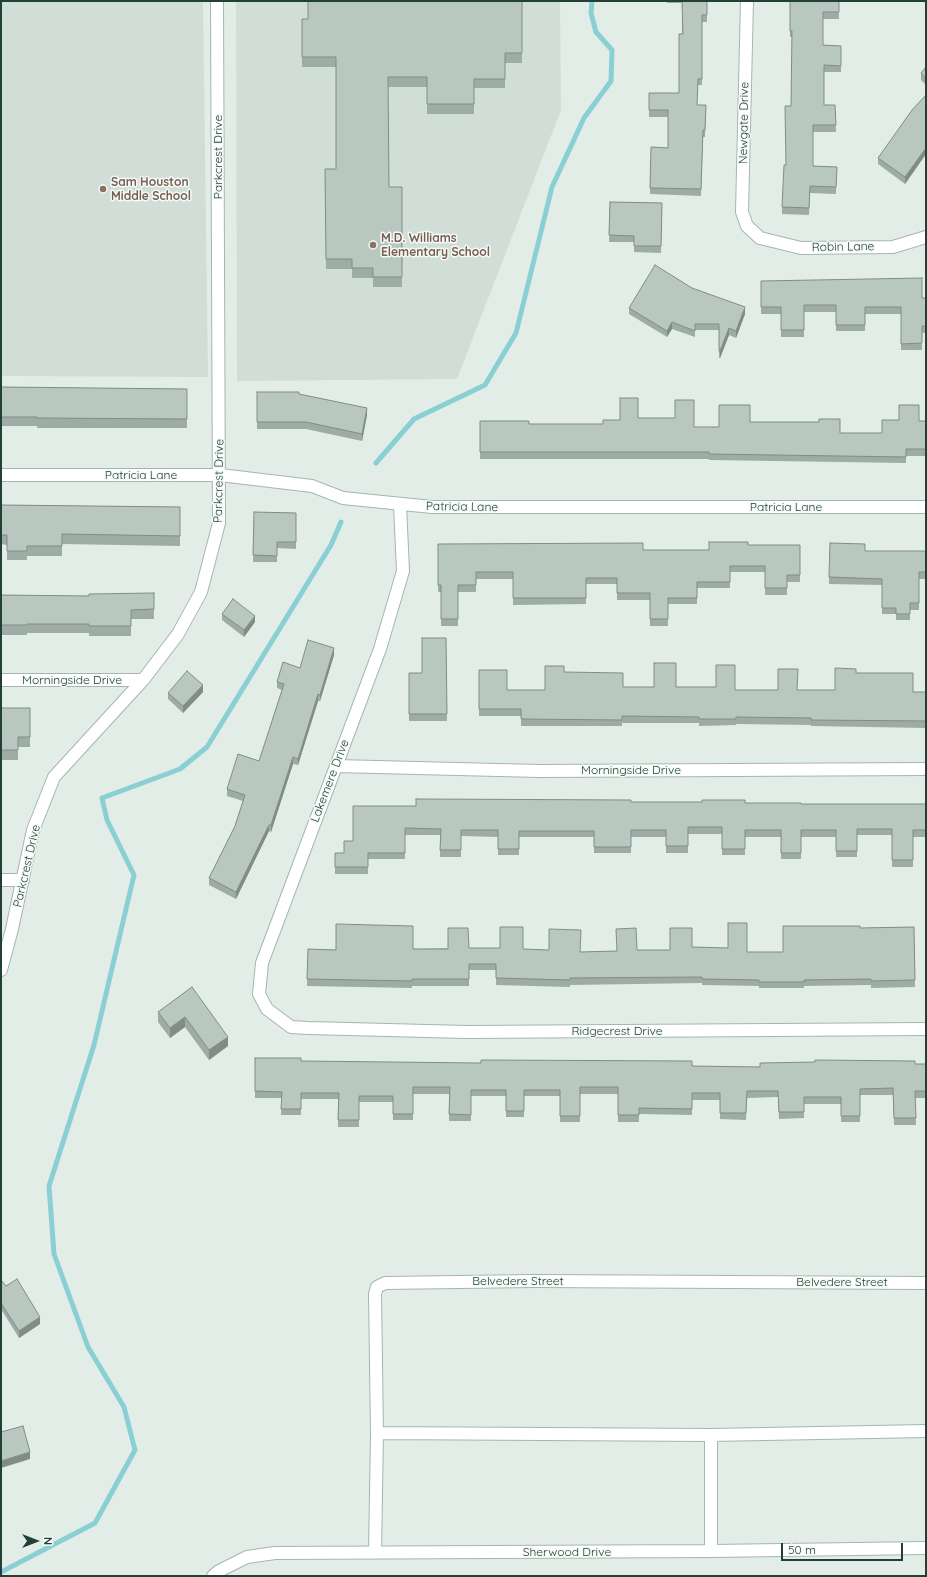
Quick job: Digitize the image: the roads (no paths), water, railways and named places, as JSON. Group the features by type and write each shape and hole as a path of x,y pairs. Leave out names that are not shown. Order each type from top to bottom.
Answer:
{"street":[{"name":"Parkcrest Drive","path":"1,970 23,880 33,830 54,777 143,680 178,634 201,592 219,523 217,1"},
{"name":"Newgate Drive","path":"747,1 742,212 747,226 760,238"},
{"name":"Robin Lane","path":"760,238 801,248 893,247 926,237"},
{"name":"Patricia Lane","path":"1,475 220,475 312,486 343,498 432,508 926,508"},
{"name":"Lakemere Drive","path":"308,1028 291,1027 266,1009 260,994 262,963 380,649 403,571 400,505"},
{"name":"Morningside Drive","path":"1,680 143,680"},
{"name":"Morningside Drive","path":"336,766 539,771 926,769"},
{"path":"1,880 23,880"},
{"name":"Ridgecrest Drive","path":"308,1028 467,1032 926,1029"},
{"name":"Belvedere Street","path":"375,1553 377,1433 375,1294 378,1286 385,1283 542,1281 926,1283"},
{"path":"377,1433 711,1435 926,1431"},
{"path":"711,1435 711,1551"},
{"name":"Sherwood Drive","path":"213,1576 219,1571 247,1557 275,1553 711,1551 926,1548"}],"waterway":[{"path":"376,463 414,419 485,385 516,333 552,187 584,118 611,81 612,50 596,32 591,13 592,1"},
{"path":"1,1572 95,1523 135,1450 124,1407 88,1347 54,1254 49,1186 94,1045 134,875 107,820 102,798 180,769 207,747 331,545 341,522"}],"place":[{"name":"Sam Houston Middle School","path":"103,189"},
{"name":"M.D. Williams Elementary School","path":"373,245"}]}
